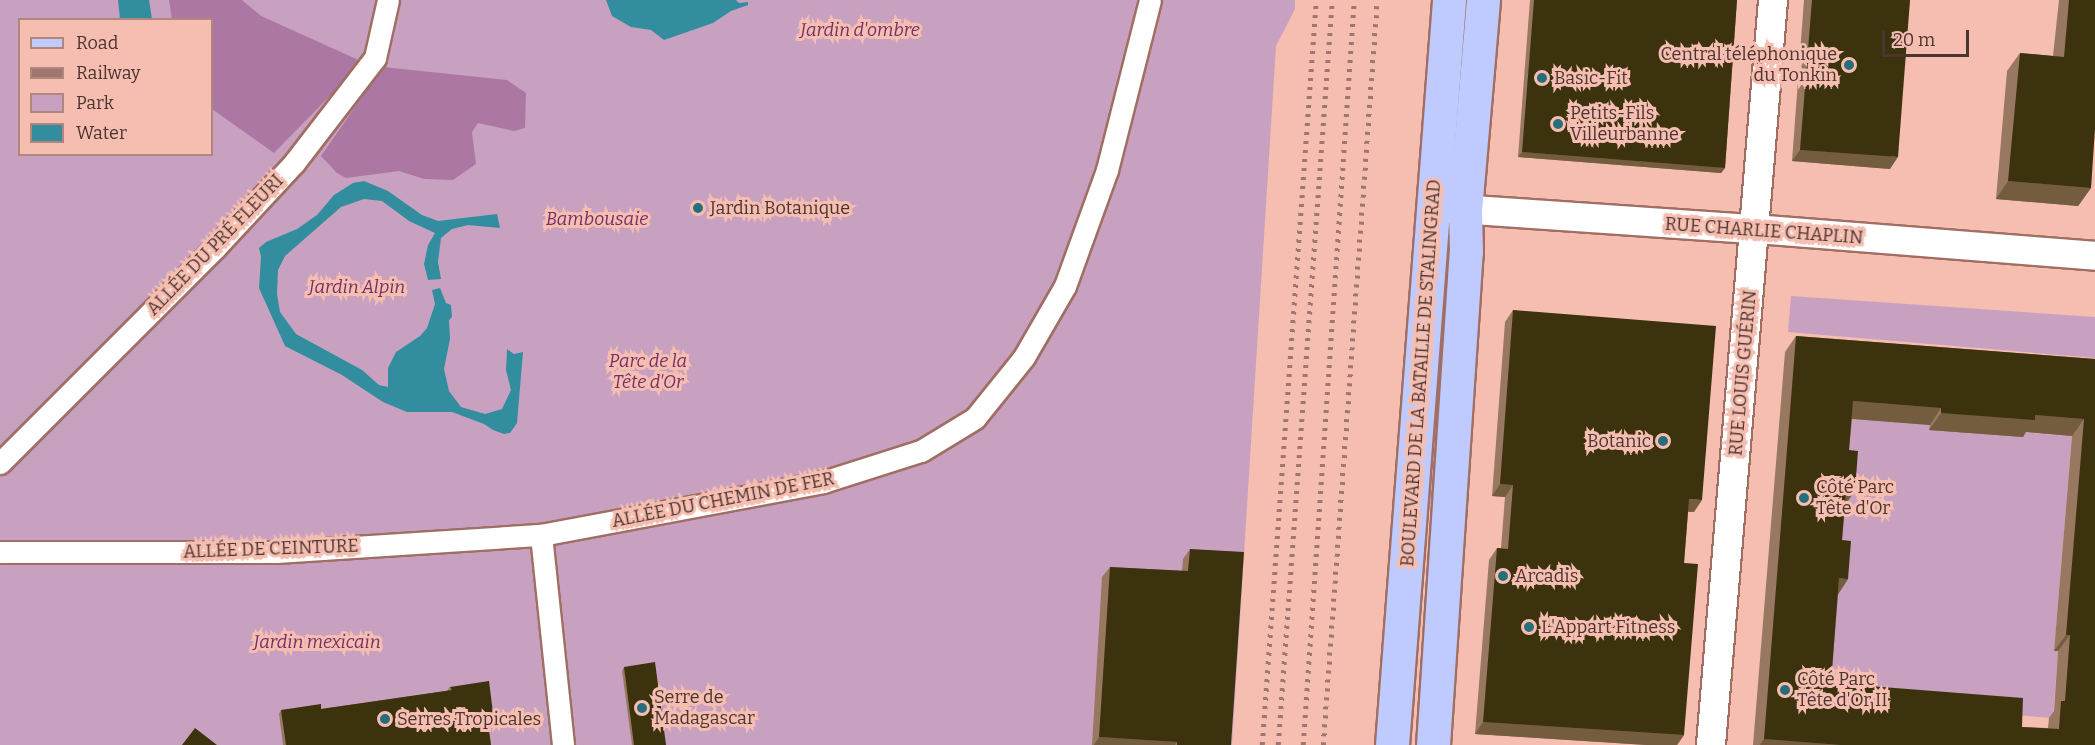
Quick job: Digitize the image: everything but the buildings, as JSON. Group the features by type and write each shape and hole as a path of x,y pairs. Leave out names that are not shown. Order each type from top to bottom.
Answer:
{"main road":[{"name":"BOULEVARD DE LA BATAILLE DE STALINGRAD","path":"1433,745 1466,252 1449,208 1449,0"},
{"name":"BOULEVARD DE LA BATAILLE DE STALINGRAD","path":"1392,745 1449,208 1483,0"}],"street":[{"name":"ALLÉE DU PRÉ FLEURI","path":"0,463 215,248 294,163 375,58 388,0"},
{"name":"ALLÉE DU CHEMIN DE FER","path":"541,535 823,482 921,451 975,418 1024,357 1065,286 1107,170 1150,0"},
{"name":"RUE LOUIS GUÉRIN","path":"1711,745 1773,0"},
{"name":"RUE CHARLIE CHAPLIN","path":"1449,208 2095,256"},
{"name":"ALLÉE DE CEINTURE","path":"0,552 276,552 541,535"},
{"path":"541,535 563,745"}],"green space":[{"name":"Parc de la Tête d'Or","path":"0,0 1295,0 1295,9 1276,46 1232,745 0,745"},
{"path":"1440,286 1451,287 1434,501 1431,504 1426,503"},
{"path":"1791,296 2095,317 2095,358 1788,332"},
{"path":"1841,418 2072,436 2054,651 2058,651 2053,718 1819,700"}],"shaded area":[{"path":"169,0 242,0 261,16 363,62 274,153 213,110 213,18 172,18"},
{"path":"383,67 507,80 526,93 525,128 514,131 478,123 472,132 476,164 453,180 424,179 399,171 346,178 337,173 321,156"}],"water":[{"path":"118,0 149,0 152,18 120,18"},
{"path":"606,0 736,0 739,3 748,2 748,5 731,11 713,23 664,40 651,30 631,27 612,16"},
{"path":"364,181 388,191 422,215 438,221 497,214 500,228 468,225 452,229 441,238 438,262 441,279 428,280 424,264 428,245 435,233 409,221 382,201 364,199 341,207 285,256 278,270 277,294 280,312 296,334 362,370 379,385 388,387 388,368 396,352 420,336 427,328 435,304 432,290 440,288 446,303 451,305 452,317 449,320 450,339 444,369 449,391 461,407 485,414 502,409 511,390 506,370 507,349 514,354 523,352 517,423 510,433 504,434 452,412 407,412 383,402 342,375 285,346 259,288 261,257 259,248 266,242 297,229 317,215 334,195 353,183"}],"railway":[{"path":"1262,745 1316,0"},
{"path":"1278,745 1332,0"},
{"path":"1303,745 1354,0"},
{"path":"1323,745 1377,0"}],"place":[{"name":"Central téléphonique du Tonkin","path":"1849,65"},
{"name":"Basic-Fit","path":"1542,78"},
{"name":"Petits-Fils Villeurbanne","path":"1558,124"},
{"name":"Jardin Botanique","path":"698,208"},
{"name":"Botanic","path":"1663,441"},
{"name":"Côté Parc Tête d'Or","path":"1804,498"},
{"name":"Arcadis","path":"1503,576"},
{"name":"L'Appart Fitness","path":"1529,627"},
{"name":"Côté Parc Tête d'Or II","path":"1785,690"},
{"name":"Serre de Madagascar","path":"642,708"},
{"name":"Serres Tropicales","path":"385,719"}],"park label":[{"name":"Jardin d'ombre","path":"860,30"},
{"name":"Bambousaie","path":"597,219"},
{"name":"Jardin Alpin","path":"357,287"},
{"name":"Jardin mexicain","path":"317,642"}]}
